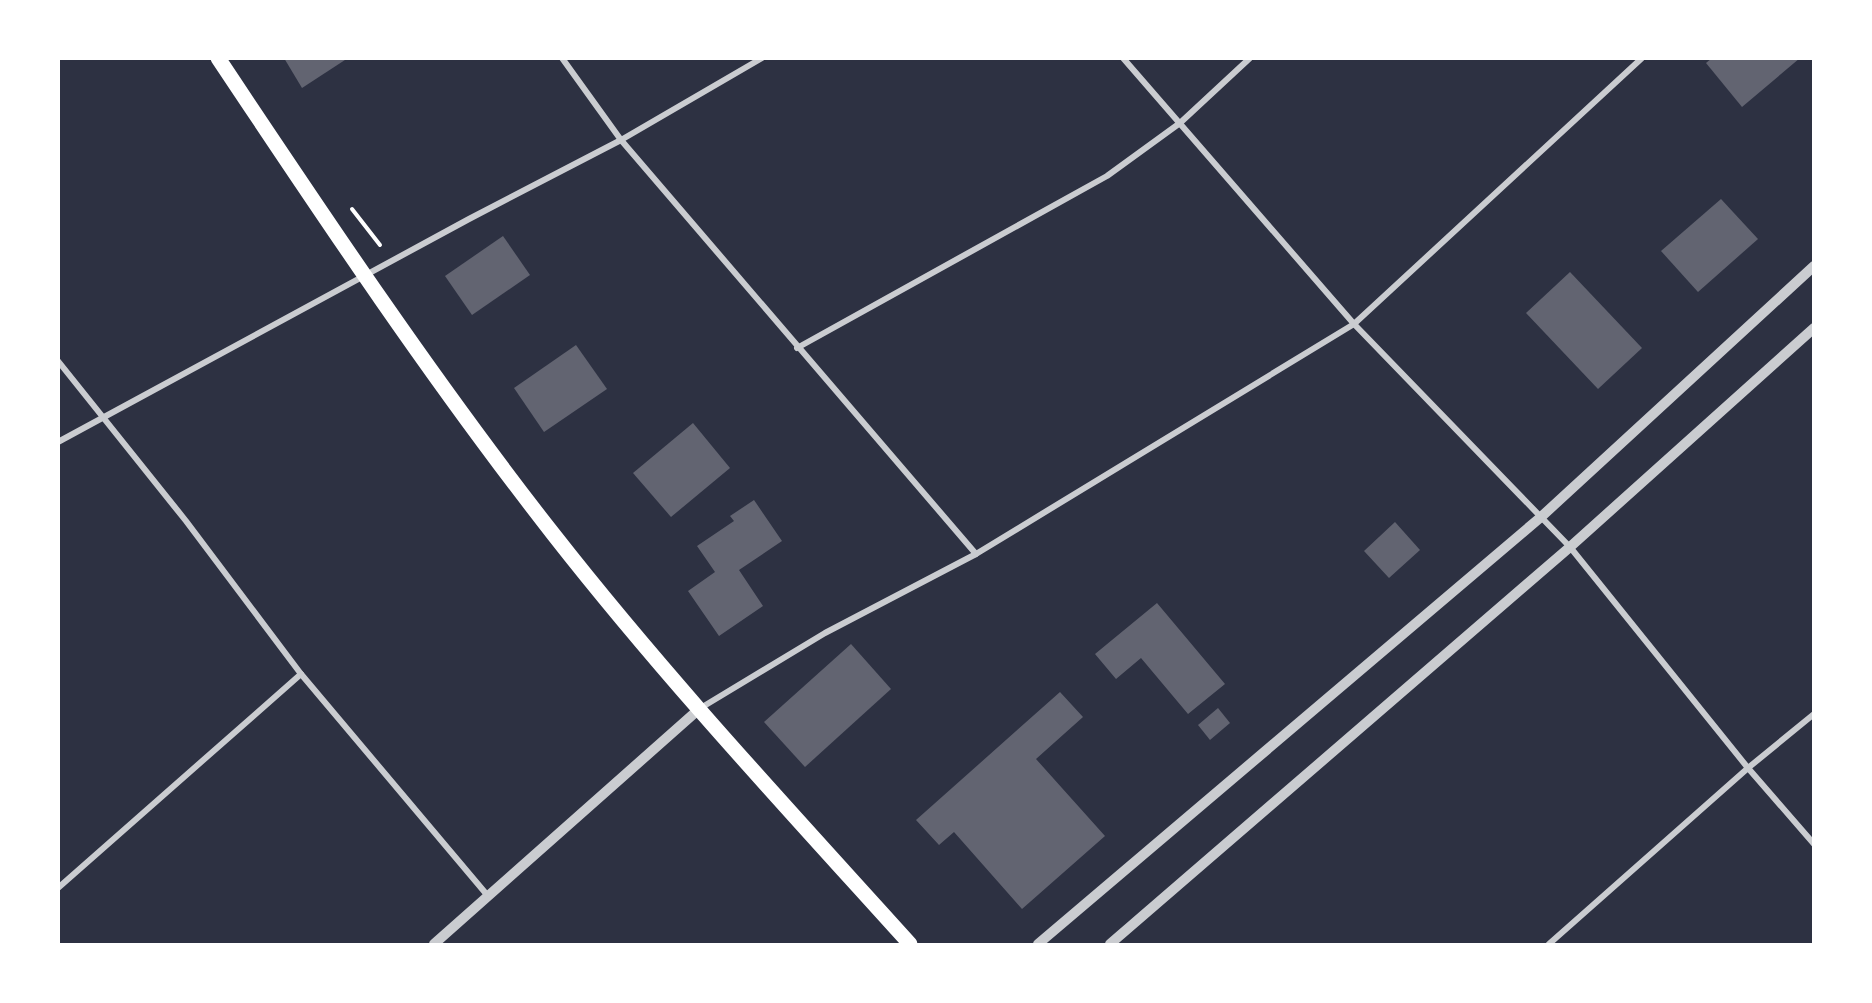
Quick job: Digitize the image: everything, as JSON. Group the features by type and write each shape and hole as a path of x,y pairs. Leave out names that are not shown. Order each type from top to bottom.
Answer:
{"main road":[{"path":"218,58 365,278 554,535 698,710 910,945"}],"street":[{"path":"562,58 621,140 976,554"},
{"path":"58,442 365,278 469,219 621,140 762,58"},
{"path":"1123,58 1354,324 1570,547 1748,768 1814,844"},
{"path":"797,348 1107,176 1180,123 1250,58"},
{"path":"434,945 698,710 825,633 976,554 1354,324 1642,58"},
{"path":"1038,945 1541,517 1814,266"},
{"path":"1110,945 1570,547 1814,328"},
{"path":"58,361 301,674 488,896"},
{"path":"58,888 301,674"},
{"path":"1549,945 1748,768 1814,714"}],"building":[{"path":"284,58 348,58 302,88"},
{"path":"1712,58 1800,58 1742,107 1706,63"},
{"path":"1721,199 1758,239 1698,292 1661,251"},
{"path":"503,236 530,275 472,315 445,276"},
{"path":"1570,272 1642,348 1598,389 1526,313"},
{"path":"576,345 607,389 544,432 514,388"},
{"path":"693,423 730,468 671,517 633,473"},
{"path":"754,500 782,541 739,570 763,606 719,636 688,591 715,572 697,546 734,521 730,516"},
{"path":"1395,522 1420,550 1389,578 1364,551"},
{"path":"1157,603 1225,684 1188,714 1141,658 1116,679 1095,654"},
{"path":"851,644 891,689 805,767 764,722"},
{"path":"1060,692 1083,717 1036,759 1105,836 1022,909 954,832 939,845 916,820"},
{"path":"1218,708 1230,723 1210,740 1198,725"}]}
